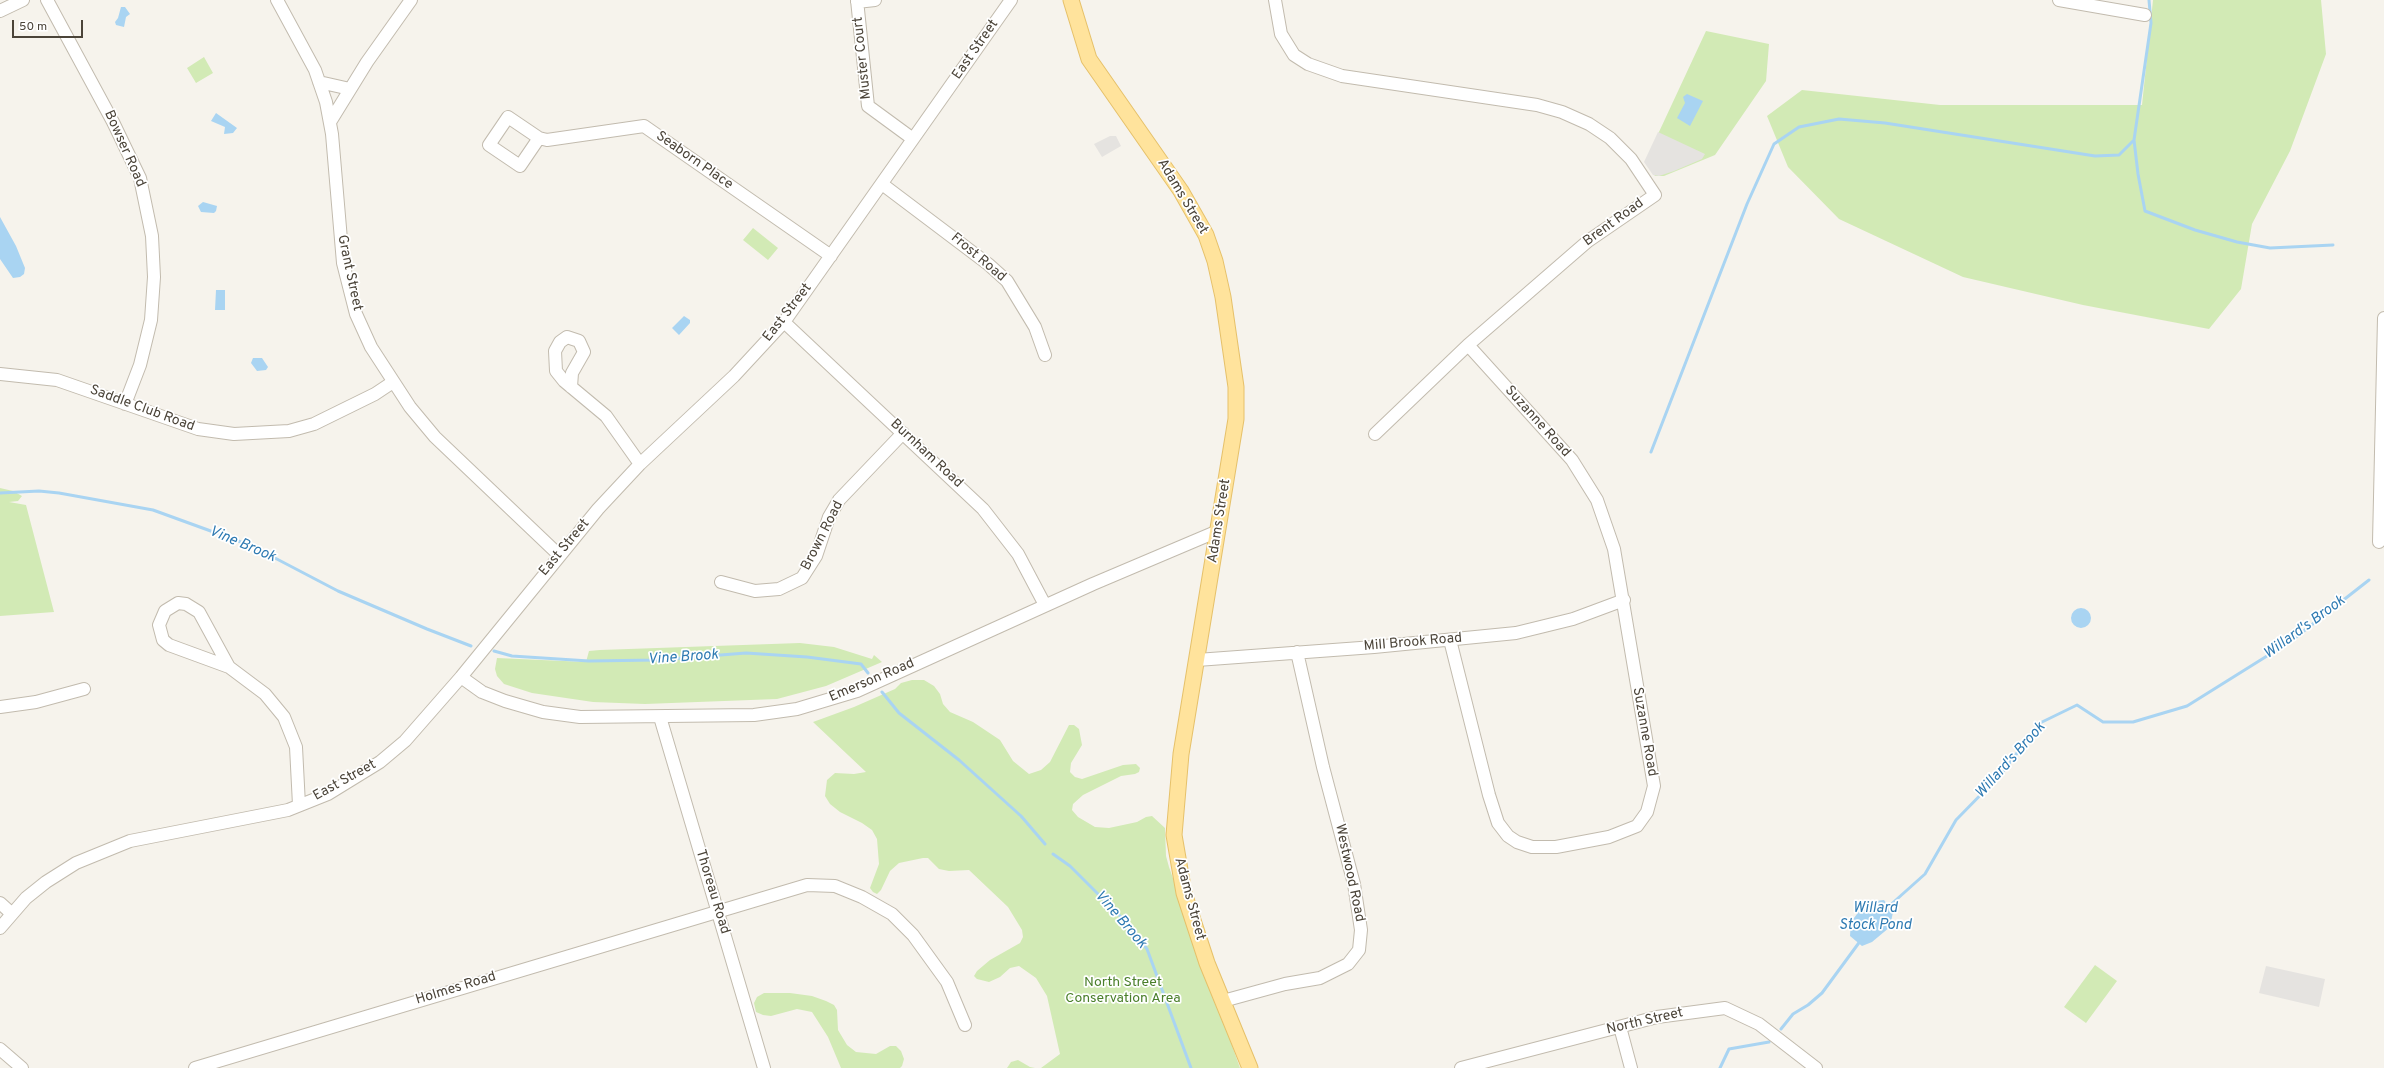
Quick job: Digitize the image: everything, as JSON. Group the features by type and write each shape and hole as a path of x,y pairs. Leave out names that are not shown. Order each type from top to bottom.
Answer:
{"main road":[{"name":"Adams Street","path":"1071,0 1089,59 1181,191 1206,235 1215,261 1223,298 1236,387 1236,419 1181,754 1174,835 1184,893 1207,964 1250,1068"}],"street":[{"path":"0,11 23,0"},
{"name":"Bowser Road","path":"47,0 140,178 152,236 154,277 151,320 140,365 125,404"},
{"name":"Grant Street","path":"277,0 298,35 319,82 330,122 339,227 350,294 371,347 410,407 436,437 559,554"},
{"path":"330,122 350,89 411,0"},
{"name":"Muster Court","path":"874,0 857,1 868,106 913,139"},
{"name":"East Street","path":"0,928 11,913 46,882 76,863 130,841 182,829 245,819 299,806 328,794 380,762 413,733 461,677 559,554 598,509 640,464 734,376 784,322 1011,0"},
{"name":"Brent Road","path":"1275,0 1282,34 1294,55 1308,64 1342,76 1537,105 1562,112 1589,124 1610,138 1631,159 1655,195 1588,241 1468,345 1374,434"},
{"path":"2059,0 2145,15"},
{"path":"319,82 350,89"},
{"name":"Seaborn Place","path":"539,138 553,140 644,126 831,256"},
{"name":"Frost Road","path":"882,184 988,264 1006,281 1036,327 1045,355"},
{"path":"2379,542 2381,522 2384,319"},
{"name":"Burnham Road","path":"784,322 983,509 1018,554 1045,605"},
{"name":"Suzanne Road","path":"1450,640 1489,795 1498,823 1505,832 1517,842 1532,847 1556,847 1609,837 1637,826 1647,812 1654,786 1634,677 1624,600 1614,549 1597,500 1572,460 1468,345"},
{"name":"Saddle Club Road","path":"0,374 57,380 198,429 234,434 262,434 289,431 314,424 375,394 393,382"},
{"path":"571,386 606,416 640,464"},
{"name":"Brown Road","path":"721,582 755,591 779,590 802,578 816,556 830,517 839,500 903,433"},
{"name":"Emerson Road","path":"461,677 482,692 504,701 544,712 580,717 754,715 797,709 842,697 1045,605 1218,531"},
{"name":"Mill Brook Road","path":"1197,660 1450,640 1516,633 1573,619 1624,600"},
{"path":"228,667 199,612 193,606 178,603 164,611 159,625 163,640 169,645 228,667 265,694 284,717 296,747 299,806"},
{"name":"Westwood Road","path":"1223,1002 1285,984 1320,978 1348,964 1359,950 1361,930 1354,884 1323,767 1297,652"},
{"path":"0,708 36,702 84,689"},
{"name":"Thoreau Road","path":"660,717 764,1068"},
{"name":"Holmes Road","path":"195,1068 807,885 835,886 862,897 892,914 913,935 946,982 965,1025"},
{"path":"0,903 11,913"},
{"name":"North Street","path":"1461,1068 1657,1017 1725,1008 1759,1024 1816,1068"},
{"path":"1620,1027 1631,1068"},
{"path":"0,1049 22,1068"}],"green space":[{"path":"2153,0 2321,0 2326,54 2290,151 2252,224 2241,289 2209,329 2083,305 1963,277 1839,219 1788,167 1767,116 1802,90 1940,105 2142,105"},
{"path":"1706,31 1769,44 1766,81 1715,155 1664,176 1655,176 1645,162"},
{"path":"204,57 213,73 196,83 187,68"},
{"path":"753,228 778,248 768,260 743,240"},
{"path":"0,488 13,491 22,496 18,501 9,502 26,505 54,612 0,616"},
{"path":"800,643 834,647 872,659 874,655 882,662 826,686 777,699 645,704 593,702 532,693 504,684 497,676 495,669 497,658 586,662 589,651 600,650"},
{"name":"North Street Conservation Area","path":"912,680 924,680 934,686 940,694 943,704 950,712 973,722 1000,740 1013,761 1029,774 1041,770 1050,762 1069,725 1074,725 1079,729 1082,745 1071,763 1070,772 1075,777 1082,779 1123,765 1136,764 1140,768 1139,772 1135,774 1121,776 1083,795 1073,804 1072,810 1078,817 1095,827 1109,828 1137,822 1146,817 1152,816 1165,828 1166,856 1169,867 1240,1068 1041,1068 1060,1054 1047,996 1036,978 1019,966 1010,968 1000,977 989,982 977,979 974,976 977,971 990,960 1020,943 1023,937 1022,930 1008,907 969,870 949,871 939,869 928,858 899,863 890,871 881,890 877,894 873,892 870,888 879,864 877,839 872,830 840,812 830,804 825,796 827,780 835,773 854,774 866,772 813,722 854,707 895,689 901,683"},
{"path":"2095,965 2117,981 2086,1023 2064,1007"},
{"path":"764,993 790,993 812,996 834,1005 837,1010 838,1030 847,1045 856,1052 876,1054 890,1046 896,1046 901,1051 904,1059 902,1066 900,1068 841,1068 828,1037 812,1012 797,1009 771,1016 763,1015 756,1012 754,1003 757,997"},
{"path":"1018,1060 1030,1067 1035,1068 1007,1068 1011,1062"}],"shaded area":[{"path":"1658,132 1705,154 1702,159 1674,171 1659,176 1653,175 1644,162"},
{"path":"1110,136 1116,136 1121,146 1102,157 1094,144"},
{"path":"2266,966 2325,979 2319,1007 2259,993"}],"water":[{"path":"121,7 125,7 130,14 126,17 124,27 116,25 115,22 118,18"},
{"path":"1687,94 1703,101 1690,126 1677,118 1685,103 1683,97"},
{"path":"216,113 237,128 233,133 224,134 225,127 211,121"},
{"path":"203,202 217,206 216,211 214,213 201,212 198,206"},
{"path":"0,217 16,246 25,268 24,274 20,277 13,278 0,259"},
{"path":"216,290 225,290 225,310 215,310"},
{"path":"684,316 690,320 690,323 679,335 672,328"},
{"path":"253,358 262,358 268,367 266,370 257,371 251,363"},
{"path":"2077,608 2085,608 2091,614 2091,622 2085,628 2077,628 2071,622 2071,614"},
{"name":"Willard Stock Pond","path":"1884,900 1893,912 1890,927 1872,942 1862,946 1850,936 1851,922 1866,902"}],"waterway":[{"path":"1651,452 1747,204 1774,144 1799,127 1839,119 1885,123 2095,156 2119,155 2134,140 2151,23 2149,0"},
{"path":"2134,140 2138,174 2145,211 2195,230 2237,242 2270,248 2333,245"},
{"name":"Vine Brook","path":"0,493 39,491 59,493 153,510 252,546 338,591 471,646"},
{"name":"Willard's Brook","path":"1887,908 1925,874 1956,820 2001,774 2040,723 2077,705 2103,722 2133,722 2187,706 2291,641 2369,580"},
{"name":"Vine Brook","path":"494,651 512,656 589,661 657,660 746,653 807,657 861,664 868,673"},
{"name":"Vine Brook","path":"882,692 899,713 959,760 1021,816 1045,844"},
{"name":"Vine Brook","path":"1053,854 1070,866 1124,920 1147,949 1191,1068"},
{"name":"Willard's Brook","path":"1781,1029 1793,1014 1808,1005 1822,993 1861,940"},
{"name":"Willard's Brook","path":"1720,1068 1729,1049 1769,1042"}]}
